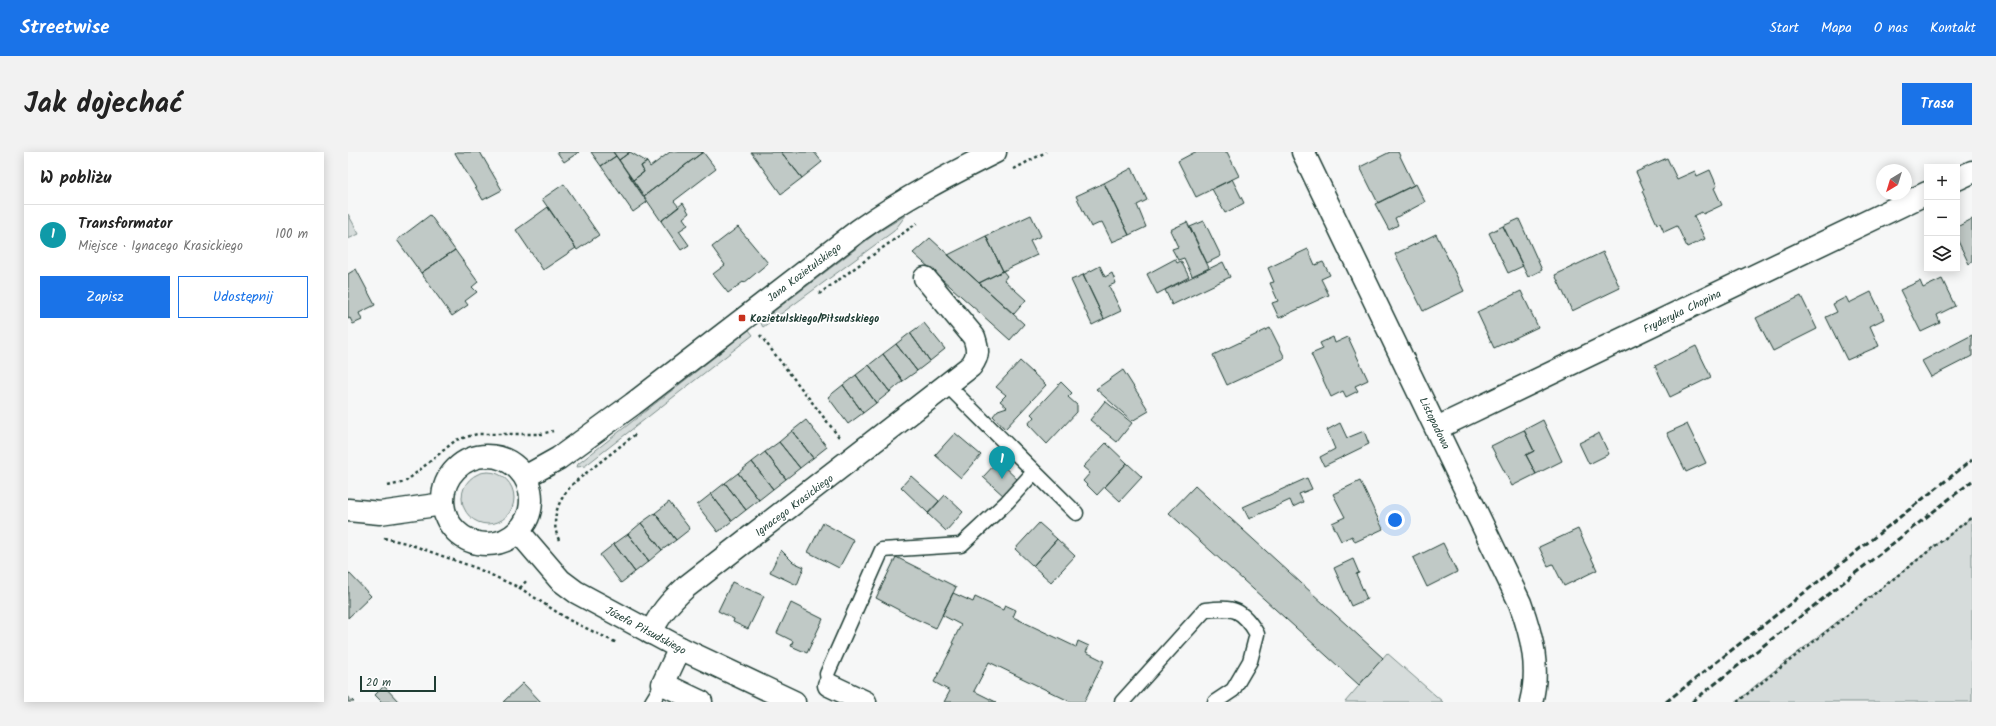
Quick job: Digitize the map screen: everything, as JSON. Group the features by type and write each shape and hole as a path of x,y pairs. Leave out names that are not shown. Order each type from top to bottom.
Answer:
{"street":[{"name":"Jana Kozietulskiego","path":"525,477 559,458 633,404 859,230 896,204 936,181 995,152"},
{"name":"Listopadowa","path":"1303,152 1510,580 1527,622 1534,651 1535,680 1531,702"},
{"path":"1960,178 1972,172"},
{"name":"Fryderyka Chopina","path":"1437,428 1924,194"},
{"name":"Ignacego Krasickiego","path":"651,633 659,616 669,603 686,587 948,386 971,366 977,358 978,349 974,337 925,278"},
{"path":"488,456 503,458 516,466 525,477 530,491 531,506 527,519 518,531 507,539 493,544 479,543 466,538 454,530 447,517 443,504 445,489 451,475 461,464 474,458 488,456"},
{"path":"348,510 380,513 405,511 443,504"},
{"name":"Józefa Piłsudskiego","path":"518,531 560,580 576,592 680,648 794,702"},
{"path":"680,648 658,693 701,702"},
{"path":"829,685 865,702"}],"lane":[{"path":"948,386 1076,513"},
{"path":"829,685 827,674 882,550 961,545 1007,502 1034,472"},
{"path":"1123,702 1205,610 1229,608 1248,619 1257,634 1250,661 1233,690 1215,702"}],"path":[{"path":"1013,169 1046,152"},
{"path":"817,295 921,220"},
{"path":"755,340 767,331"},
{"path":"761,336 855,458"},
{"path":"386,486 405,482 456,440 477,434 541,434 555,431"},
{"path":"561,544 554,530 556,513 561,499 576,481 638,433"},
{"path":"573,477 576,481"},
{"path":"1737,702 1972,517"},
{"path":"406,543 476,568 520,588 569,620 618,644"}],"shaded area":[{"path":"348,214 359,234 348,239"},
{"path":"906,215 894,231 763,327 760,322 875,234"},
{"path":"749,330 753,335 585,466 577,467 578,464"},
{"path":"488,472 502,476 510,484 514,498 510,512 502,520 488,524 474,520 466,512 462,498 466,484 474,476"},
{"path":"1972,517 1972,702 1737,702 1756,685"},
{"path":"1387,653 1443,702 1345,702"}],"building":[{"path":"480,152 502,190 483,200 455,153"},
{"path":"557,152 579,152 564,162"},
{"path":"591,152 613,152 616,156 601,166"},
{"path":"613,152 630,152 619,160"},
{"path":"630,152 647,162 641,166 644,172 633,180 619,160"},
{"path":"670,152 703,152 644,196 633,180 644,172 641,166 647,162 650,167"},
{"path":"703,152 716,169 674,201 679,207 661,221 644,196"},
{"path":"751,152 781,152 802,178 781,194"},
{"path":"781,152 814,152 822,162 802,178"},
{"path":"1195,152 1227,152 1239,176 1196,197 1178,161"},
{"path":"1390,152 1398,152 1414,185 1378,203 1360,167"},
{"path":"616,156 647,202 633,212 601,166"},
{"path":"1667,158 1677,179 1695,171 1697,176 1710,170 1717,186 1714,188 1722,205 1703,214 1702,212 1694,216 1705,239 1687,247 1677,226 1664,232 1660,223 1657,224 1642,191 1644,190 1636,172"},
{"path":"1132,168 1147,200 1137,205 1146,227 1129,235 1104,183"},
{"path":"1232,179 1244,203 1225,213 1212,189"},
{"path":"1104,183 1129,235 1112,242 1102,222 1091,227 1076,196"},
{"path":"564,184 599,235 577,250 542,199"},
{"path":"1416,184 1425,202 1395,218 1398,225 1389,230 1375,204"},
{"path":"683,203 689,213 683,218 688,225 679,231 689,245 681,250 661,221"},
{"path":"548,207 576,248 543,270 516,230"},
{"path":"430,215 455,250 421,273 397,240"},
{"path":"1031,215 1041,236 1030,241 1037,255 1003,271 986,236"},
{"path":"1519,219 1542,270 1528,277 1503,226"},
{"path":"1972,219 1972,262 1969,264 1960,245 1960,225"},
{"path":"1204,221 1221,256 1207,263 1190,227"},
{"path":"1187,222 1209,268 1192,276 1184,258 1178,260 1172,249 1178,247 1170,230"},
{"path":"1503,226 1523,266 1508,273 1489,233"},
{"path":"738,227 768,263 744,283 743,282 728,293 713,274 725,265 712,247"},
{"path":"1436,234 1464,291 1423,311 1395,254"},
{"path":"986,236 1003,271 979,283 948,255"},
{"path":"930,238 1024,324 1010,340 913,253"},
{"path":"1308,249 1315,265 1323,262 1330,275 1321,279 1329,295 1279,318 1272,303 1278,301 1270,283 1274,282 1268,268"},
{"path":"455,250 478,282 472,287 477,292 465,301 468,305 452,316 421,273"},
{"path":"1603,252 1620,288 1572,311 1555,275"},
{"path":"1175,259 1177,263 1181,261 1189,277 1157,294 1147,274"},
{"path":"1223,262 1230,277 1172,305 1165,290"},
{"path":"1100,266 1105,277 1112,273 1116,283 1109,286 1121,311 1104,319 1083,275"},
{"path":"356,269 375,305 359,313 362,320 353,324 350,318 348,319 348,274"},
{"path":"1003,271 1007,276 1004,280 1026,300 1014,314 979,283"},
{"path":"1083,275 1104,319 1092,325 1071,280"},
{"path":"1942,279 1955,306 1937,315 1940,323 1921,332 1900,290 1920,281 1923,288"},
{"path":"1521,291 1538,327 1494,348 1477,312"},
{"path":"1871,292 1884,319 1870,326 1879,346 1847,360 1826,317 1837,312 1833,304 1846,297 1849,303"},
{"path":"1801,296 1817,329 1773,351 1756,318"},
{"path":"924,323 945,349 930,361 910,333"},
{"path":"1270,328 1285,358 1227,385 1213,355"},
{"path":"910,333 930,361 917,371 896,344"},
{"path":"1972,335 1972,356 1931,377 1922,361"},
{"path":"1333,337 1335,343 1348,337 1368,380 1355,386 1358,391 1346,397 1343,391 1331,397 1311,354 1323,349 1320,343"},
{"path":"896,344 917,371 903,381 883,354"},
{"path":"1696,346 1711,377 1670,397 1655,366"},
{"path":"883,354 903,381 890,392 869,365"},
{"path":"1020,361 1046,385 1005,429 993,416 998,410 1007,407 1000,401 1006,395 996,387"},
{"path":"869,365 890,392 876,403 856,375"},
{"path":"1123,370 1149,411 1132,421 1096,389"},
{"path":"856,375 876,403 863,413 843,385"},
{"path":"1061,382 1072,393 1068,397 1077,405 1077,412 1047,444 1028,424 1034,417 1031,414"},
{"path":"843,385 863,413 848,424 828,397"},
{"path":"1105,401 1132,423 1117,442 1090,420"},
{"path":"806,420 827,447 813,458 792,431"},
{"path":"1543,420 1562,461 1536,474 1526,455 1534,451 1524,430"},
{"path":"1340,423 1347,438 1364,431 1369,444 1324,466 1320,457 1335,449 1327,430"},
{"path":"1687,424 1706,463 1686,472 1667,433"},
{"path":"1524,430 1534,451 1526,455 1536,474 1512,486 1491,446"},
{"path":"792,431 813,458 800,468 779,442"},
{"path":"955,433 981,455 961,478 935,455"},
{"path":"1599,433 1609,454 1589,464 1579,443"},
{"path":"779,442 800,468 786,479 765,452"},
{"path":"1106,443 1127,463 1097,495 1083,481 1090,473 1083,467"},
{"path":"765,452 786,479 773,489 752,462"},
{"path":"998,461 1020,482 1005,497 983,477"},
{"path":"752,462 773,489 759,500 738,473"},
{"path":"1127,463 1142,477 1120,501 1105,487"},
{"path":"738,473 759,500 746,510 725,483"},
{"path":"911,476 939,501 928,513 901,487"},
{"path":"1307,478 1312,489 1299,494 1303,502 1293,507 1290,500 1249,519 1243,507"},
{"path":"1360,481 1383,529 1355,542 1352,536 1341,541 1332,523 1345,517 1333,494"},
{"path":"725,483 746,510 732,521 711,494"},
{"path":"1195,486 1383,658 1359,685 1169,513"},
{"path":"711,494 732,521 718,532 697,505"},
{"path":"945,495 963,512 946,531 928,514"},
{"path":"669,502 690,529 676,540 655,513"},
{"path":"655,513 676,540 662,550 641,523"},
{"path":"641,523 662,550 649,561 628,534"},
{"path":"823,523 854,540 839,568 808,552"},
{"path":"1039,523 1057,539 1033,566 1015,549"},
{"path":"1578,529 1597,570 1564,586 1553,564 1548,566 1539,547"},
{"path":"628,534 649,561 635,572 614,544"},
{"path":"1057,539 1075,556 1051,582 1033,566"},
{"path":"1443,543 1457,572 1427,587 1413,558"},
{"path":"614,544 635,572 621,583 600,555"},
{"path":"781,550 793,562 804,567 797,585 770,572"},
{"path":"896,557 956,587 936,628 876,598"},
{"path":"1353,559 1359,573 1356,574 1367,599 1351,606 1334,568"},
{"path":"348,572 371,596 348,618"},
{"path":"732,582 764,596 748,629 733,622 734,619 718,611"},
{"path":"953,593 973,602 975,597 1003,610 1005,605 1016,610 1013,617 1076,647 1078,641 1089,646 1086,652 1104,661 1084,702 1071,702 989,662 974,691 996,702 944,702 950,691 934,682 954,644 952,643 961,625 942,615"},
{"path":"791,603 823,619 807,653 791,646 793,641 777,633"},
{"path":"523,683 541,702 503,702"},
{"path":"384,686 399,702 382,702 375,695"},
{"path":"348,696 354,702 348,702"}],"railway":[{"path":"1666,702 1972,460"},
{"path":"1692,702 1972,481"}],"place":[{"name":"Kozietulskiego/Piłsudskiego","path":"742,318"},
{"name":"Transformator","path":"1002,479"}]}
